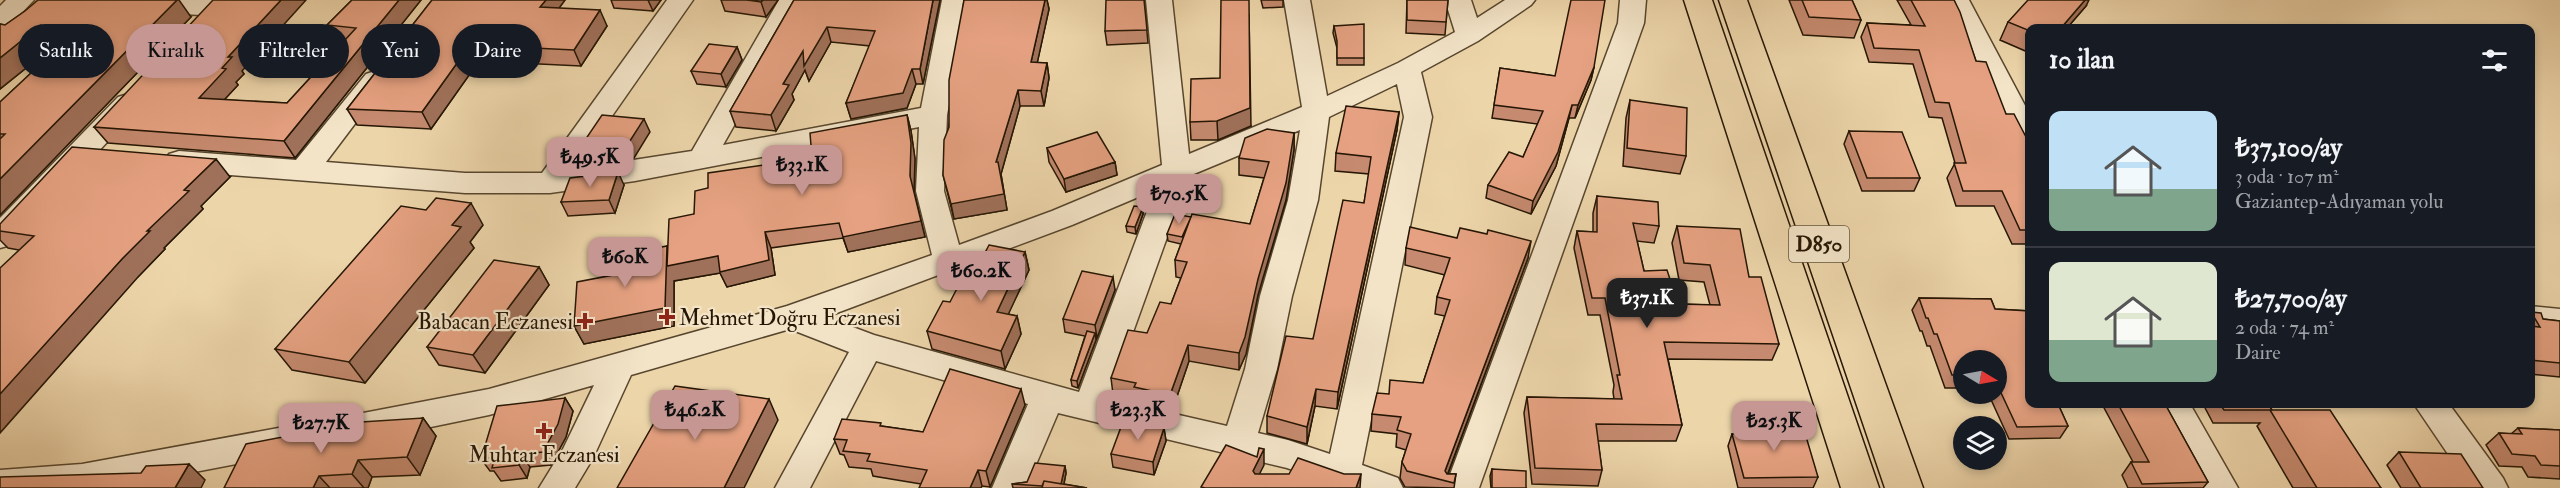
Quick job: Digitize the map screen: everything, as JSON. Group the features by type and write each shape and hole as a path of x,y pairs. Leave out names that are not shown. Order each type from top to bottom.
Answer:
{"highway":[{"name":"D850","path":"1698,0 1860,488"},
{"name":"D850","path":"1733,0 1904,488"}],"street":[{"path":"0,20 21,0"},
{"path":"84,0 221,4"},
{"path":"550,183 680,0"},
{"path":"702,157 792,0"},
{"path":"948,259 930,191 933,115 955,0"},
{"path":"1089,408 1177,171 1159,0"},
{"path":"1238,443 1261,369 1275,296 1303,200 1316,112 1297,0"},
{"path":"1458,0 1469,35"},
{"path":"0,485 82,479 489,402 791,316 873,289 1062,218 1316,112 1407,69 1469,35 1522,0"},
{"path":"1462,488 1631,23 1633,0"},
{"path":"1956,0 2025,132"},
{"path":"202,24 221,4"},
{"path":"1343,473 1418,117 1407,69"},
{"path":"304,170 376,78"},
{"path":"0,237 145,85"},
{"path":"151,159 465,183 550,183 635,171 933,115"},
{"path":"81,153 116,156"},
{"path":"791,316 868,346 1089,408 1238,443 1282,467 1343,473 1386,488"},
{"path":"2535,318 2560,321"},
{"path":"792,488 868,346"},
{"path":"556,488 576,458 619,366"},
{"path":"1009,488 1048,396"},
{"path":"2175,408 2221,488"},
{"path":"2434,408 2491,488"}],"building":[{"path":"38,0 177,0 153,24 126,24 126,52 114,64 114,24 18,24 18,44 0,58 0,24 5,25"},
{"path":"213,0 281,0 259,24 238,24 238,46 228,57 232,57 226,64 226,24 191,24"},
{"path":"352,0 399,0 379,24 361,24 361,47 349,61 349,36 356,28 349,27 349,24 328,24"},
{"path":"432,0 546,0 540,7 600,10 574,50 542,48 542,24 452,24 452,70 422,112 347,109 371,78 440,78 440,24 413,24"},
{"path":"794,0 933,0 920,69 912,69 903,93 846,103 875,31 827,27 804,66 803,51 783,84 789,85 771,115 730,111"},
{"path":"964,0 1045,0 1031,62 1047,63 1041,91 1018,90 996,162 998,162 1004,194 951,204 943,175 944,140 949,127 949,80"},
{"path":"1106,0 1144,0 1147,30 1105,31"},
{"path":"1221,0 1249,0 1250,108 1217,121 1190,122 1191,79 1220,78"},
{"path":"1407,0 1448,0 1446,22 1407,20"},
{"path":"1571,0 1605,0 1594,67 1578,105 1572,105 1558,152 1533,201 1488,185 1509,152 1523,157 1543,111 1494,105 1500,68 1555,76"},
{"path":"1802,0 1852,0 1861,20 1809,17"},
{"path":"1911,0 1954,0 1976,61 1986,62 2006,114 2014,114 2025,135 2025,230 2020,230 2002,191 1963,191 1954,163 1966,163 1949,103 1935,102 1919,50 1874,48 1867,23 1925,26"},
{"path":"2028,0 2085,0 2064,24 2025,24 2025,29 2008,22"},
{"path":"1364,24 1364,58 1337,58 1334,26"},
{"path":"709,44 737,47 721,74 691,71"},
{"path":"26,78 100,78 0,179 0,139 5,134 0,134 0,102"},
{"path":"140,78 218,78 199,98 287,103 310,78 335,78 284,141 94,127"},
{"path":"1630,100 1687,108 1686,156 1627,148"},
{"path":"1346,106 1399,112 1338,392 1316,389 1307,427 1267,416 1286,336 1313,339 1343,200 1364,203 1371,157 1336,153"},
{"path":"602,115 644,119 628,144 580,152 583,143"},
{"path":"907,115 911,143 910,176 921,221 843,237 839,223 765,232 769,260 720,272 718,256 667,266 669,219 694,214 695,191 708,188 708,173 812,158 810,133"},
{"path":"1267,129 1294,133 1286,183 1239,353 1188,345 1170,395 1134,387 1136,383 1111,378 1128,330 1147,333 1160,302 1171,304 1187,262 1175,260 1192,214 1250,224 1269,162 1239,158 1245,138"},
{"path":"1849,131 1902,132 1920,178 1867,178"},
{"path":"1097,132 1115,162 1064,179 1047,148"},
{"path":"72,147 216,159 184,190 189,191 147,231 150,231 0,394 0,268 34,236 0,231 0,224"},
{"path":"618,172 609,200 561,202 570,178"},
{"path":"1597,196 1658,202 1659,226 1633,223 1644,271 1667,270 1678,304 1720,305 1710,265 1684,263 1677,226 1740,229 1749,277 1761,277 1779,344 1664,342 1682,425 1596,424 1602,470 1535,468 1527,397 1622,399 1617,375 1620,375 1605,298 1592,298 1577,231 1597,232"},
{"path":"436,198 471,203 452,225 461,227 349,362 275,349 401,206 426,210"},
{"path":"1134,206 1143,207 1135,227 1126,226"},
{"path":"1175,214 1191,217 1182,237 1167,234"},
{"path":"1410,227 1457,238 1460,228 1487,234 1488,230 1531,241 1445,471 1447,474 1456,474 1454,483 1407,471 1402,462 1411,434 1397,430 1401,417 1372,414 1377,393 1389,394 1390,380 1423,383 1450,300 1437,297 1450,258 1406,248"},
{"path":"989,245 1025,252 997,312 1017,316 1001,351 927,331 943,301 950,302 966,271 975,272"},
{"path":"667,246 665,308 574,326 577,282 613,275 615,256"},
{"path":"494,260 539,267 473,355 427,347"},
{"path":"1082,271 1113,277 1095,325 1063,319"},
{"path":"1919,298 1991,299 1995,309 2025,311 2025,408 2060,408 2068,426 2017,427 2006,404 2007,350 1953,350 1952,375 1937,334 1934,334 1926,318"},
{"path":"2535,312 2541,313 2543,319 2560,321 2560,363 2535,360 2535,326 2540,327 2535,319"},
{"path":"1087,331 1095,333 1077,381 1071,380"},
{"path":"950,369 1021,389 986,471 978,470 970,488 919,488 927,470 867,461 870,454 843,451 847,440 834,439 842,419 881,423 880,426 923,432"},
{"path":"675,386 769,399 724,488 617,488"},
{"path":"565,398 558,424 543,452 522,454 519,465 492,468 495,457 481,459 497,406"},
{"path":"2120,408 2167,408 2208,482 2142,484 2131,462 2149,462"},
{"path":"2223,408 2271,408 2272,410 2224,410"},
{"path":"2270,410 2330,410 2381,488 2317,488"},
{"path":"423,418 407,457 358,460 352,474 319,476 313,488 224,488 246,444 361,422"},
{"path":"1751,418 1777,419 1781,434 1805,433 1818,477 1744,478 1732,434 1755,434"},
{"path":"1124,419 1164,428 1153,462 1111,454"},
{"path":"2518,428 2560,430 2560,466 2541,465 2535,456 2512,454 2499,433 2522,434"},
{"path":"1226,445 1257,457 1259,448 1264,449 1253,471 1255,474 1289,474 1298,458 1344,474 1361,474 1356,488 1201,487"},
{"path":"2399,452 2461,454 2483,488 2421,488"},
{"path":"1035,463 1065,466 1061,484 1044,481 1042,486 1012,484 1027,482"},
{"path":"189,464 175,488 0,488 0,477 141,473 146,466"},
{"path":"1492,469 1526,471 1526,488 1492,488"},
{"path":"1044,481 1087,488 1042,488"}],"place":[{"name":"Mehmet Doğru Eczanesi","path":"667,317"},
{"name":"Babacan Eczanesi","path":"585,321"},
{"name":"Muhtar Eczanesi","path":"544,431"}]}
